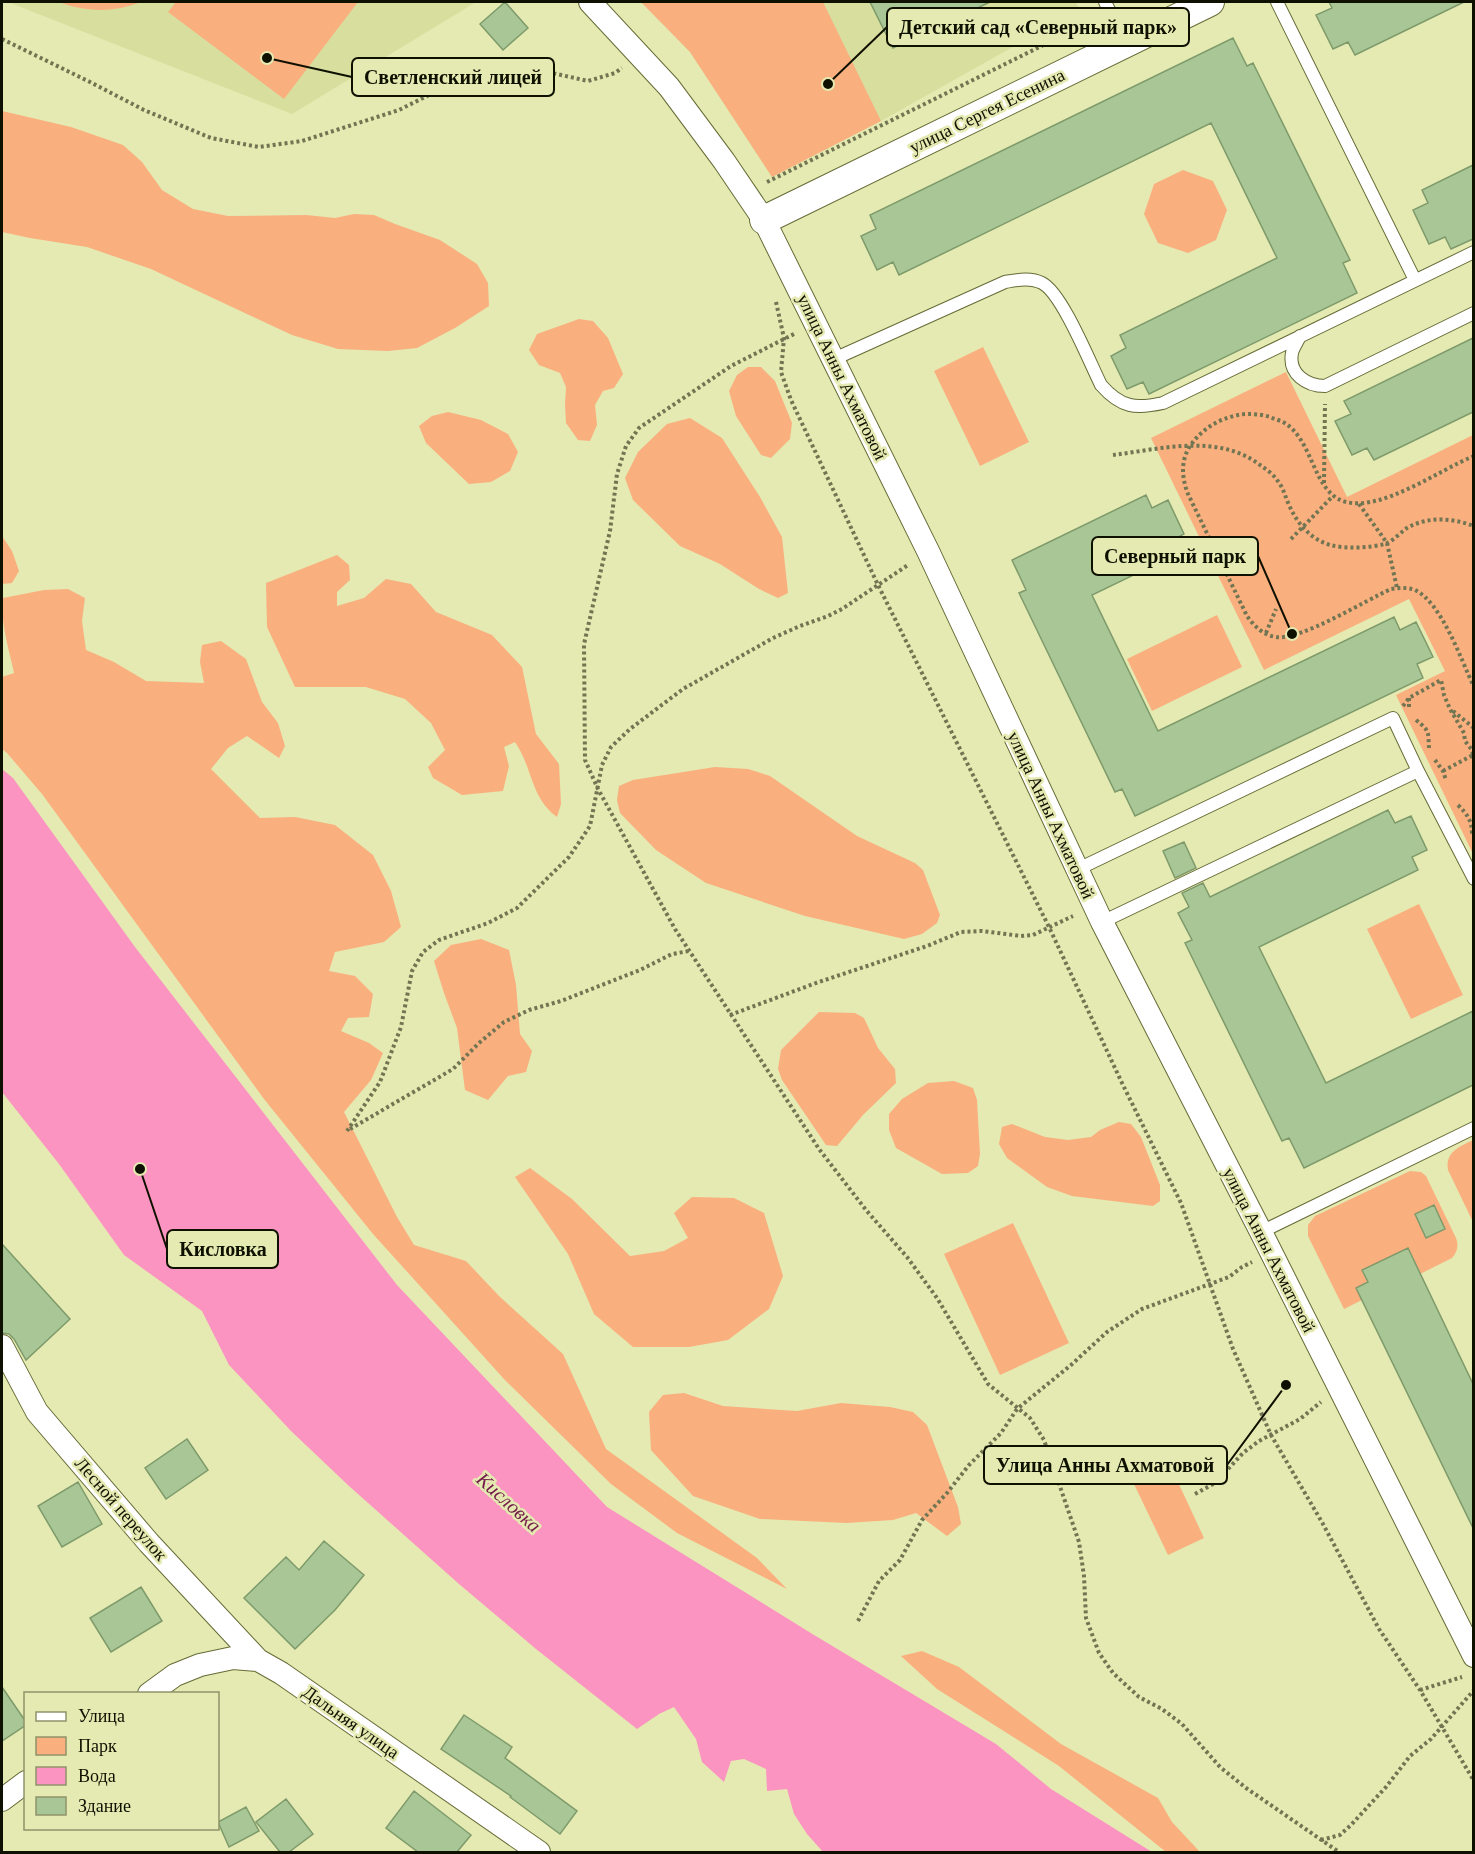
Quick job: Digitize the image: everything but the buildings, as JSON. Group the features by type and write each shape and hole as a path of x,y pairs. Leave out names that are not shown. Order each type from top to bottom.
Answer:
{"street":[{"name":"улица Анны Ахматовой","path":"591,2 669,87 764,220 928,551 1098,915 1261,1232 1473,1656"},
{"name":"улица Сергея Есенина","path":"764,220 1210,2"},
{"name":"Лесной переулок","path":"2,1346 37,1412 149,1543 258,1660"},
{"name":"Дальняя улица","path":"153,1692 175,1675 200,1665 233,1658 258,1660 281,1673 539,1852"},
{"path":"2,1800 24,1784"}],"lane":[{"path":"1277,2 1415,280"},
{"path":"1108,7 1126,43"},
{"path":"834,359 1005,282 1023,279 1043,284 1059,300 1101,385 1112,397 1128,405 1145,407 1164,403 1473,252"},
{"path":"1300,336 1292,353 1292,364 1304,381 1316,386 1325,386 1473,313"},
{"path":"1076,870 1393,718 1473,879"},
{"path":"1098,915 1421,776"},
{"path":"1261,1232 1473,1128"}],"path":[{"path":"746,193 1108,7"},
{"path":"2,39 155,115 211,138 259,147 302,141 399,110 449,85 530,68 588,81 615,74 639,55"},
{"path":"775,295 784,338 781,372 791,400 878,585 1049,927 1181,1203 1233,1349 1271,1435 1323,1524 1379,1629 1420,1690 1473,1780"},
{"path":"816,325 784,338 731,366 639,428 626,446 616,474 610,531 584,644 585,760 598,789 675,929 819,1149 866,1210 907,1257 937,1298 988,1384 1030,1418 1044,1440 1079,1542 1084,1576 1086,1618 1099,1653 1113,1673 1138,1697 1162,1708 1182,1724 1220,1767 1246,1788 1339,1852"},
{"path":"1324,484 1325,386"},
{"path":"1473,456 1378,501 1346,502 1333,496 1324,484 1304,442 1296,432 1283,422 1263,415 1244,414 1225,418 1205,430 1185,455 1182,469 1183,482 1188,494 1246,616 1254,626 1274,637 1284,638 1311,629 1377,595 1397,588 1413,589 1441,617 1473,687"},
{"path":"1113,455 1191,446 1219,447 1253,460 1277,479 1289,506 1302,527 1315,538 1330,545 1348,547 1387,543 1406,529 1431,519 1451,520 1473,526"},
{"path":"1291,539 1333,496"},
{"path":"1359,503 1387,543 1397,588"},
{"path":"689,951 672,954 640,970 561,1001 529,1010 504,1022 453,1069 347,1131 380,1082 401,1027 412,971 423,952 439,940 488,923 517,908 569,856 590,826 602,765 611,747 630,729 683,689 773,638 842,609 928,551"},
{"path":"1266,633 1276,609"},
{"path":"1393,718 1409,698 1441,680 1444,695 1464,733 1464,741 1472,750 1473,757 1443,771 1421,776"},
{"path":"1409,698 1408,707 1411,715 1427,729 1430,753 1443,771 1449,789"},
{"path":"1450,709 1473,728"},
{"path":"1452,797 1472,824 1472,841"},
{"path":"730,1015 961,932 982,931 1021,936 1033,935 1049,927 1098,915"},
{"path":"858,1621 879,1581 900,1560 922,1520 969,1464 1001,1433 1017,1409 1107,1332 1142,1309 1229,1277 1242,1267 1270,1254"},
{"path":"1195,1494 1215,1483 1258,1441 1300,1419 1338,1388"},
{"path":"1420,1690 1463,1677"},
{"path":"1320,1840 1340,1835 1351,1825 1386,1787 1410,1756 1431,1739 1473,1690"}],"shaded area":[{"path":"8,2 476,2 292,114"},
{"path":"641,2 1075,2 1080,9 881,121 772,177 690,52"}],"green space":[{"path":"59,2 140,2 120,8 100,10 79,8"},
{"path":"176,2 358,2 284,99 168,12"},
{"path":"641,2 823,2 881,121 772,177 690,52"},
{"path":"2,111 71,127 123,145 142,162 162,190 193,209 228,216 306,215 335,218 354,214 374,215 440,240 477,264 488,283 489,306 455,328 417,348 388,351 338,349 292,335 151,269 87,247 2,232"},
{"path":"1183,170 1213,181 1227,210 1216,240 1188,253 1158,243 1144,214 1154,184"},
{"path":"579,319 593,321 608,338 623,374 614,388 603,391 595,405 597,425 590,441 578,440 566,423 566,387 560,373 539,365 529,350 537,334"},
{"path":"983,347 1029,442 980,466 934,371"},
{"path":"748,367 761,367 775,381 792,423 790,439 771,458 761,455 736,416 729,391 737,375"},
{"path":"1286,372 1347,497 1473,435 1473,854 1396,695 1445,671 1409,599 1264,670 1151,438"},
{"path":"448,412 481,420 508,434 518,452 510,471 491,482 469,484 426,443 419,426 432,416"},
{"path":"690,418 722,438 760,497 782,537 788,593 778,598 759,589 720,564 680,546 633,500 625,478 638,452 667,424"},
{"path":"2,536 12,551 19,571 12,583 2,584"},
{"path":"337,555 349,565 350,580 337,592 337,606 364,598 386,579 411,584 436,612 492,635 522,667 536,734 559,764 561,804 557,817 542,800 515,742 504,747 509,766 503,791 462,795 433,778 428,767 445,750 431,723 405,699 366,687 295,687 267,627 266,583"},
{"path":"68,589 85,598 82,621 86,650 114,662 146,681 204,683 200,662 202,645 221,641 246,659 262,702 278,723 285,746 279,758 247,736 228,748 211,769 260,818 295,817 335,825 373,855 391,891 401,927 384,942 335,952 329,971 355,976 373,994 369,1017 348,1018 341,1031 369,1043 383,1053 371,1080 344,1112 397,1217 414,1245 466,1261 499,1296 563,1354 606,1449 757,1558 787,1589 677,1533 611,1484 504,1379 373,1234 264,1099 42,794 2,749 2,677 14,673 4,626 3,598 44,590"},
{"path":"1217,615 1242,667 1152,711 1127,659"},
{"path":"715,767 748,769 770,776 857,836 915,863 923,870 940,915 937,923 922,934 904,939 805,916 706,883 656,850 620,813 617,800 619,786 633,780"},
{"path":"1419,904 1463,995 1411,1019 1367,929"},
{"path":"481,939 509,950 516,985 520,1034 532,1051 526,1072 508,1076 488,1100 465,1090 457,1028 434,961 451,945"},
{"path":"819,1012 855,1013 864,1018 878,1048 895,1069 896,1083 863,1115 837,1146 826,1145 782,1080 778,1069 781,1050"},
{"path":"954,1081 973,1088 977,1100 980,1154 978,1166 968,1173 942,1174 896,1148 889,1130 889,1114 902,1099 928,1083"},
{"path":"1119,1122 1131,1124 1141,1137 1160,1185 1160,1201 1153,1206 1072,1196 1047,1187 1007,1158 999,1144 1002,1127 1012,1124 1045,1137 1068,1140 1091,1137 1100,1130"},
{"path":"1473,1140 1473,1222 1448,1170 1448,1164 1454,1151"},
{"path":"530,1168 572,1199 630,1256 664,1251 688,1238 674,1213 692,1197 734,1198 764,1213 783,1276 769,1309 728,1340 689,1347 633,1347 594,1314 568,1254 515,1177"},
{"path":"1410,1171 1421,1172 1426,1176 1456,1238 1455,1253 1452,1258 1420,1274 1362,1271 1368,1282 1362,1300 1344,1309 1308,1236 1308,1225 1315,1216"},
{"path":"1013,1223 1069,1343 1000,1375 944,1254"},
{"path":"684,1393 723,1406 797,1411 841,1403 890,1407 913,1412 927,1425 958,1507 961,1524 947,1536 916,1513 893,1520 846,1523 760,1519 693,1496 651,1450 649,1412 663,1395"},
{"path":"1170,1465 1204,1538 1168,1555 1133,1482"},
{"path":"922,1651 959,1667 1061,1744 1158,1798 1172,1822 1200,1852 1166,1852 1059,1766 937,1689 901,1656"}],"water":[{"path":"2,769 13,778 135,947 397,1285 607,1507 996,1744 1051,1789 1152,1852 823,1852 794,1814 787,1789 767,1791 766,1769 744,1759 731,1761 724,1782 702,1762 696,1739 674,1707 637,1729 536,1649 349,1486 291,1431 229,1365 202,1311 124,1255 59,1164 2,1092"}],"place":[{"name":"Светленский лицей","path":"267,58"},
{"name":"Детский сад «Северный парк»","path":"828,84"},
{"name":"Северный парк","path":"1292,634"},
{"name":"Кисловка","path":"140,1169"},
{"name":"Улица Анны Ахматовой","path":"1286,1385"}]}
